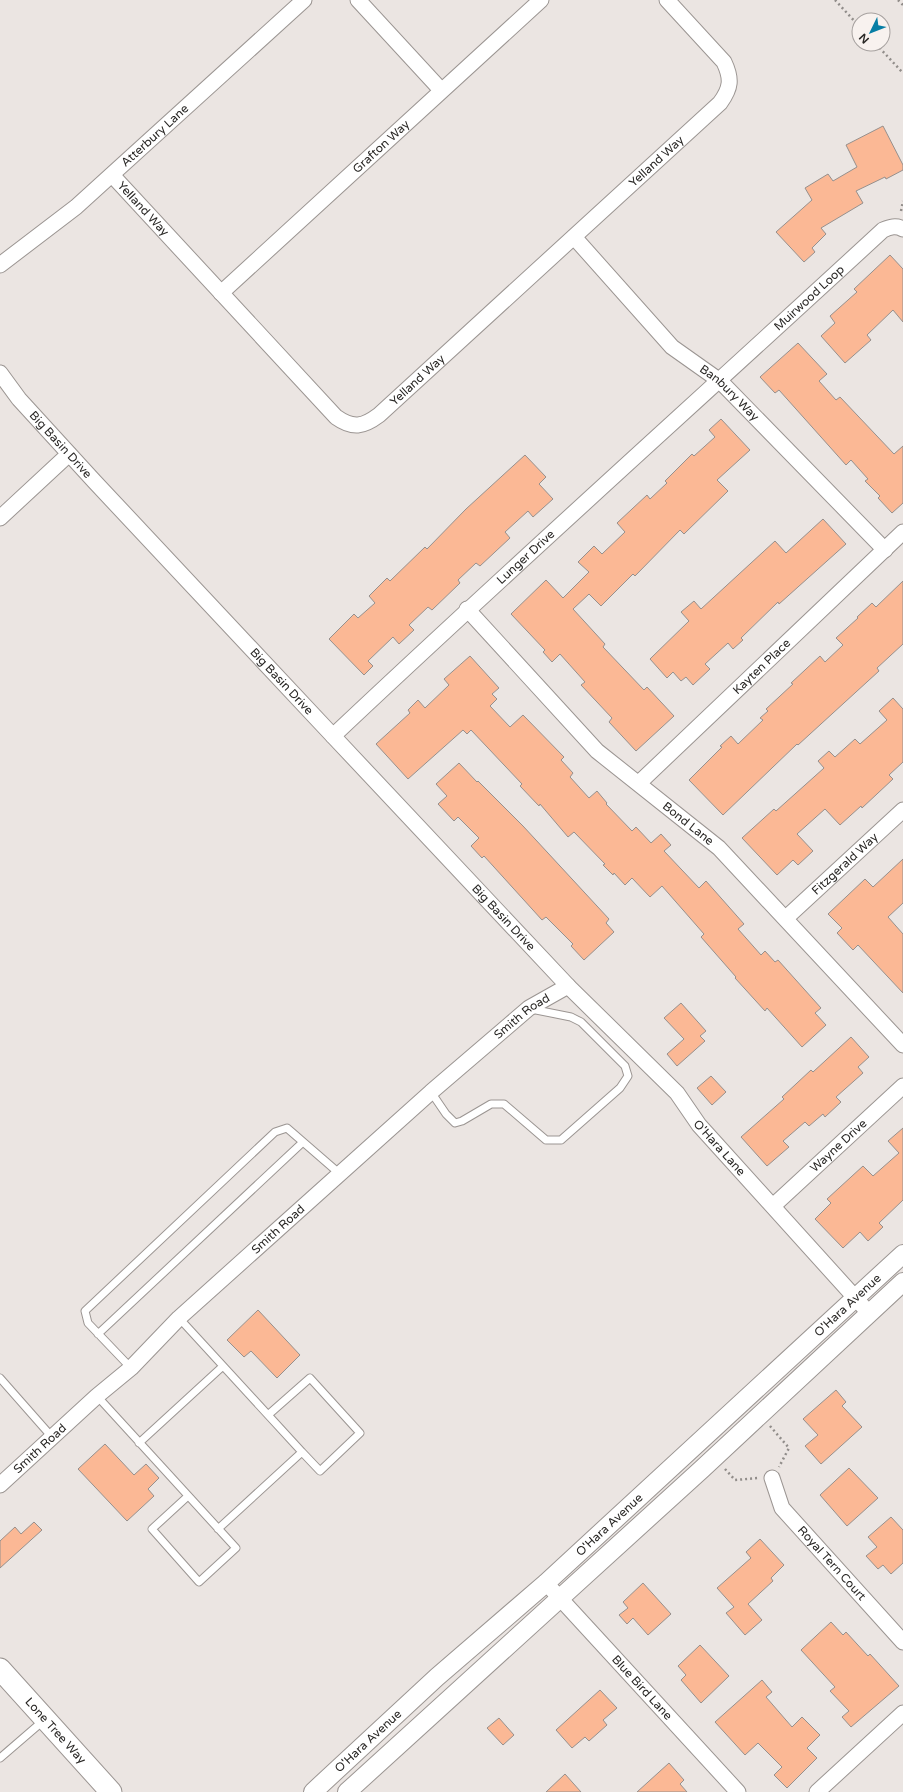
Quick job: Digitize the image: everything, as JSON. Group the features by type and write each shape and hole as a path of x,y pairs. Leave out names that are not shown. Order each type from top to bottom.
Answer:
{"main road":[{"name":"Lone Tree Way","path":"0,1669 111,1792"}],"street":[{"name":"Atterbury Lane","path":"0,265 57,222 112,175 304,0"},
{"path":"358,0 441,90"},
{"name":"Grafton Way","path":"221,293 541,0"},
{"name":"Yelland Way","path":"112,175 336,417 346,424 357,425 369,423 380,415 720,104 726,96 730,85 729,74 724,62 667,0"},
{"name":"Muirwood Loop","path":"720,381 883,230 890,227 898,227 903,229"},
{"name":"Banbury Way","path":"574,237 672,347 720,381 885,550"},
{"name":"Big Basin Drive","path":"0,373 19,399 69,454 568,986"},
{"name":"Lunger Drive","path":"333,736 467,609 720,381"},
{"path":"0,518 69,454"},
{"path":"885,550 903,532"},
{"name":"Kayten Place","path":"639,782 885,550"},
{"name":"Bond Lane","path":"467,609 597,751 639,782 719,848 903,1045"},
{"name":"Fitzgerald Way","path":"786,918 903,810"},
{"name":"Smith Road","path":"0,1485 97,1396 131,1368 178,1318 431,1092 529,1008 568,986"},
{"name":"O'Hara Lane","path":"568,986 677,1093 699,1125 869,1313"},
{"name":"Wayne Drive","path":"773,1206 903,1086"},
{"name":"O'Hara Avenue","path":"313,1792 437,1677 546,1583 903,1254"},
{"name":"O'Hara Avenue","path":"348,1792 714,1458 903,1282"},
{"name":"Royal Tern Court","path":"772,1478 782,1508 903,1642"},
{"name":"Blue Bird Lane","path":"546,1583 738,1792"},
{"path":"817,1792 903,1713"}],"lane":[{"path":"431,1092 454,1123 462,1121 491,1104 504,1104 546,1140 561,1140 620,1088 628,1076 625,1066 581,1022 572,1017 529,1008"},
{"path":"131,1368 88,1323 86,1312 275,1132 287,1128 340,1174"},
{"path":"98,1334 303,1142"},
{"path":"178,1318 223,1366 268,1415 302,1452 320,1471 360,1433 310,1378 268,1415"},
{"path":"139,1443 223,1366"},
{"path":"0,1378 52,1437"},
{"path":"97,1396 236,1548 199,1582 152,1529 188,1496"},
{"path":"218,1529 302,1452"},
{"path":"0,1758 45,1719"}],"path":[{"path":"835,0 851,17"},
{"path":"898,0 903,5"},
{"path":"883,52 903,73"},
{"path":"901,211 903,201"},
{"path":"714,1458 735,1480 772,1478 789,1448 760,1415"}],"building":[{"path":"883,126 903,165 903,170 886,179 885,177 856,191 863,203 821,228 826,234 812,248 815,252 804,262 776,232 812,200 805,188 828,174 833,181 857,167 846,145"},
{"path":"890,255 903,269 903,322 893,310 867,335 871,340 845,363 821,336 835,323 830,316 857,292 854,289"},
{"path":"798,343 827,374 819,381 836,400 840,397 894,454 903,446 903,503 892,513 878,498 880,496 865,481 868,479 851,460 846,465 779,390 775,393 760,377"},
{"path":"721,419 750,450 717,480 728,491 684,534 680,530 635,576 633,574 601,606 589,594 573,609 605,644 603,647 644,690 647,687 674,716 636,751 609,722 612,718 581,685 585,682 560,654 552,662 543,652 545,650 511,614 546,580 563,598 589,572 578,562 594,546 602,554 625,532 617,523 647,495 650,499 667,483 665,481 692,454 694,456 715,437 709,430"},
{"path":"525,455 546,477 539,484 553,499 533,517 528,511 505,532 510,538 480,566 476,563 458,580 460,583 432,610 428,607 409,625 414,630 399,644 393,637 368,661 373,666 364,675 329,639 354,614 358,618 375,603 369,596 387,578 390,581 425,547 427,549 466,509"},
{"path":"823,519 846,544 779,604 778,602 741,638 743,640 733,649 728,643 705,664 710,669 693,685 686,677 681,681 673,672 667,678 650,659 689,621 681,612 694,601 701,609 775,541 786,553"},
{"path":"903,581 903,644 877,668 879,671 798,745 797,744 723,815 689,780 731,736 738,744 763,720 760,718 768,711 766,709 793,684 791,683 820,656 825,662 843,645 836,638 858,618 857,617 872,603 876,607"},
{"path":"470,656 499,688 492,694 497,699 490,706 510,727 523,715 564,757 561,760 573,773 570,777 589,798 597,791 607,803 606,804 632,831 636,827 651,843 661,834 671,845 664,851 699,888 706,881 744,924 738,929 761,955 765,951 775,962 778,960 821,1008 815,1013 826,1025 802,1047 767,1008 765,1011 735,978 736,977 701,937 704,934 662,886 650,897 632,878 625,885 614,873 613,875 603,865 605,864 574,832 568,837 540,804 539,806 520,786 522,784 471,730 467,734 463,730 408,779 376,744 410,713 408,710 418,700 425,708 449,685 444,679"},
{"path":"893,698 903,709 903,762 889,775 893,779 862,808 861,806 840,825 825,809 797,834 813,851 798,865 793,860 777,875 742,838 774,809 776,811 824,768 818,761 829,751 835,757 855,739 860,744 887,720 879,711"},
{"path":"459,763 523,826 609,919 606,923 614,932 584,960 571,946 573,944 546,917 542,920 484,856 482,858 471,846 479,838 458,817 454,821 438,804 447,796 436,784"},
{"path":"903,859 903,903 888,917 903,934 903,993 858,945 853,950 837,933 842,928 828,914 865,879 873,887"},
{"path":"681,1003 706,1031 700,1036 705,1041 677,1066 667,1054 684,1039 664,1018"},
{"path":"851,1037 869,1057 858,1067 863,1073 836,1097 841,1102 825,1117 823,1114 809,1126 805,1122 783,1141 789,1147 767,1166 741,1137 784,1099 782,1097 811,1070 813,1072"},
{"path":"711,1076 726,1092 712,1105 697,1088"},
{"path":"903,1128 903,1200 879,1223 883,1227 868,1241 860,1232 843,1248 815,1219 831,1203 827,1199 863,1166 873,1176 899,1153 888,1141"},
{"path":"258,1310 300,1355 277,1378 251,1351 244,1357 227,1340"},
{"path":"836,1390 846,1402 842,1406 862,1427 821,1464 805,1446 818,1435 803,1419"},
{"path":"105,1444 134,1475 146,1464 159,1478 148,1489 154,1496 127,1521 78,1469"},
{"path":"849,1468 878,1498 847,1526 820,1495"},
{"path":"891,1517 903,1530 903,1563 891,1574 883,1565 878,1569 866,1556 877,1547 868,1537"},
{"path":"34,1522 42,1530 0,1568 0,1541 15,1527 21,1534"},
{"path":"760,1539 784,1565 771,1578 773,1581 748,1604 762,1620 745,1635 726,1613 734,1607 717,1588 751,1558 746,1552"},
{"path":"643,1583 671,1614 648,1635 633,1618 627,1624 619,1615 628,1608 623,1602"},
{"path":"831,1622 843,1635 846,1632 868,1656 870,1654 899,1686 851,1727 842,1717 849,1711 830,1691 835,1687 801,1650"},
{"path":"700,1645 729,1676 701,1703 681,1680 686,1675 678,1666"},
{"path":"762,1680 772,1692 766,1697 792,1727 802,1717 820,1735 807,1748 817,1758 787,1788 774,1775 782,1767 758,1743 745,1755 715,1722"},
{"path":"600,1690 617,1708 603,1720 607,1725 589,1741 585,1737 572,1748 556,1730"},
{"path":"499,1718 514,1735 503,1745 487,1728"},
{"path":"669,1763 684,1780 680,1784 687,1792 637,1792"},
{"path":"565,1774 581,1792 546,1792"}]}
